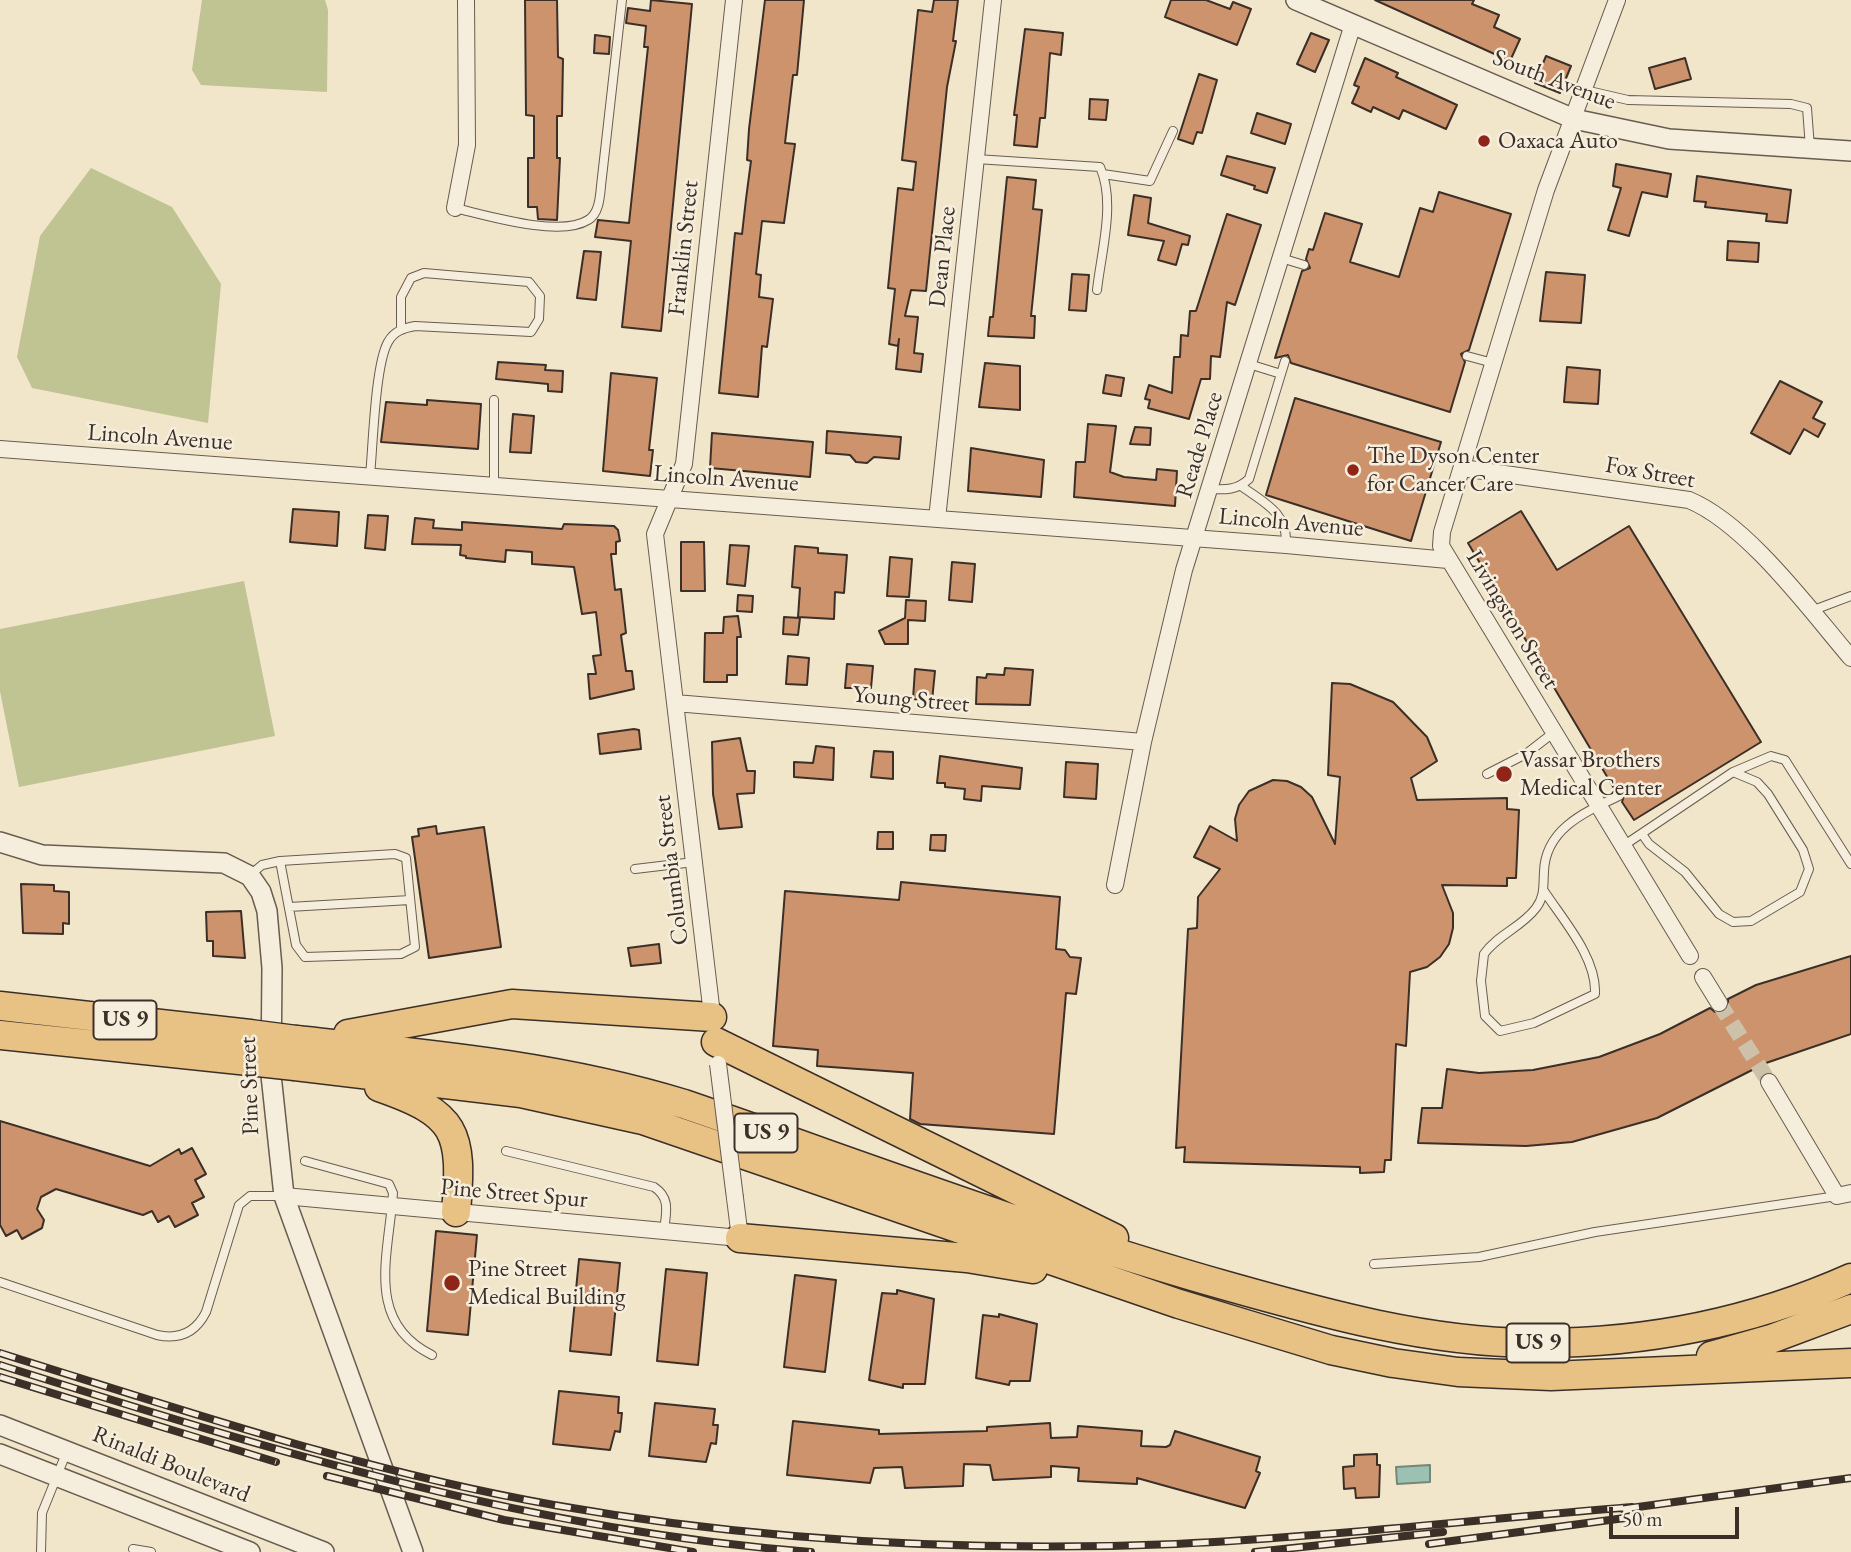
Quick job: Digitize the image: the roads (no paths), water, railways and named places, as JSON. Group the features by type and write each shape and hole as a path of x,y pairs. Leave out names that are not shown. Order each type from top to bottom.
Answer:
{"highway":[{"path":"301,1058 394,1028 512,1004 715,1041 1132,1247 1223,1285"},
{"name":"US 9","path":"0,1006 489,1088 613,1112 692,1135 1149,1294 1300,1342 1393,1363 1519,1376 1615,1372 1677,1363 1741,1348 1851,1309"},
{"name":"US 9","path":"0,1035 250,1047"},
{"path":"301,1058 407,1097 441,1116 454,1140 458,1158 456,1212"},
{"name":"US 9","path":"301,1058 529,1067 624,1087 684,1104 1080,1242 1223,1285 1405,1330 1467,1339 1560,1342 1653,1335 1714,1324 1774,1308 1851,1278"},
{"path":"740,1238 986,1260 1149,1294"},
{"path":"1615,1372 1851,1363"}],"street":[{"path":"455,208 467,145 466,0"},
{"name":"Franklin Street","path":"668,498 677,486 684,464 734,0"},
{"name":"Dean Place","path":"937,519 993,0"},
{"name":"Livingston Street","path":"1617,0 1546,191 1441,546 1690,956"},
{"name":"South Avenue","path":"1309,2 1353,24 1574,119 1669,139 1851,151"},
{"name":"Reade Place","path":"1115,886 1143,742 1195,538 1353,24"},
{"name":"Lincoln Avenue","path":"0,449 1195,538 1448,560"},
{"name":"Fox Street","path":"1462,468 1689,500 1710,509 1744,537 1851,658"},
{"name":"Columbia Street","path":"668,498 655,534 740,1238"},
{"name":"Young Street","path":"675,704 1143,742"},
{"path":"0,842 42,855 224,863 250,876"},
{"name":"Pine Street","path":"250,876 261,892 270,925 271,1075 284,1196 407,1532"},
{"path":"1703,977 1719,1003"},
{"path":"1769,1082 1844,1194"},
{"name":"Pine Street Spur","path":"284,1196 740,1238"},
{"name":"Rinaldi Boulevard","path":"0,1425 67,1449 324,1552"},
{"path":"0,1454 250,1552"},
{"path":"403,1552 407,1532"},
{"path":"407,1532 413,1552"}],"lane":[{"path":"455,208 546,226 569,226 589,220 598,207 622,0"},
{"path":"1585,90 1628,100 1791,104 1807,108 1810,150"},
{"path":"1104,174 1150,181 1173,131"},
{"path":"976,159 1100,167 1104,174 1107,201 1097,290"},
{"path":"1282,258 1304,265"},
{"path":"370,476 384,354 389,341 401,329 415,326 531,331 538,319 540,296 529,282 424,274 411,278 401,297 401,329"},
{"path":"1468,356 1493,363"},
{"path":"1210,489 1241,486 1249,479 1285,361"},
{"path":"1249,364 1281,374"},
{"path":"494,400 494,485"},
{"path":"1241,486 1278,511 1287,530 1286,545"},
{"path":"1811,611 1851,596"},
{"path":"1487,774 1526,754 1553,733"},
{"path":"1623,846 1733,772 1771,756 1785,760 1851,864"},
{"path":"1642,834 1648,844 1685,872 1719,914 1733,922 1751,920 1800,892 1809,870 1803,850 1768,794 1757,782 1733,772"},
{"path":"1544,891 1582,951 1596,981 1595,994 1534,1023 1500,1031 1485,1016 1481,981 1483,954 1537,908 1544,891 1544,869 1550,842 1564,827 1619,796"},
{"path":"250,876 262,865 280,861 395,854 406,858 415,947 401,954 305,957 296,945 280,861"},
{"path":"635,869 694,862"},
{"path":"289,907 410,900"},
{"path":"506,1151 654,1187 663,1193 667,1202 664,1231"},
{"path":"305,1161 388,1184 394,1193 386,1302 403,1337 432,1355"},
{"path":"0,1282 158,1335 180,1336 196,1327 206,1312 239,1205 258,1194 284,1196"},
{"path":"1374,1264 1479,1257 1595,1232 1844,1194"},
{"path":"41,1552 40,1523 67,1449"},
{"path":"133,1549 151,1552"}],"tunnel":[{"path":"1719,1003 1769,1082"}],"railway":[{"path":"0,1353 275,1438 413,1475 554,1505 786,1535 942,1545 1176,1544 1632,1507"},
{"path":"0,1365 300,1456 500,1506 705,1541 811,1552"},
{"path":"0,1377 276,1462"},
{"path":"327,1476 504,1520 693,1552"},
{"path":"1623,1509 1851,1478"},
{"path":"1429,1544 1640,1516"},
{"path":"1255,1552 1443,1532"}],"place":[{"name":"Oaxaca Auto","path":"1484,141"},
{"name":"The Dyson Center for Cancer Care","path":"1353,470"},
{"name":"Vassar Brothers Medical Center","path":"1504,774"},
{"name":"Pine Street Medical Building","path":"452,1283"}]}
